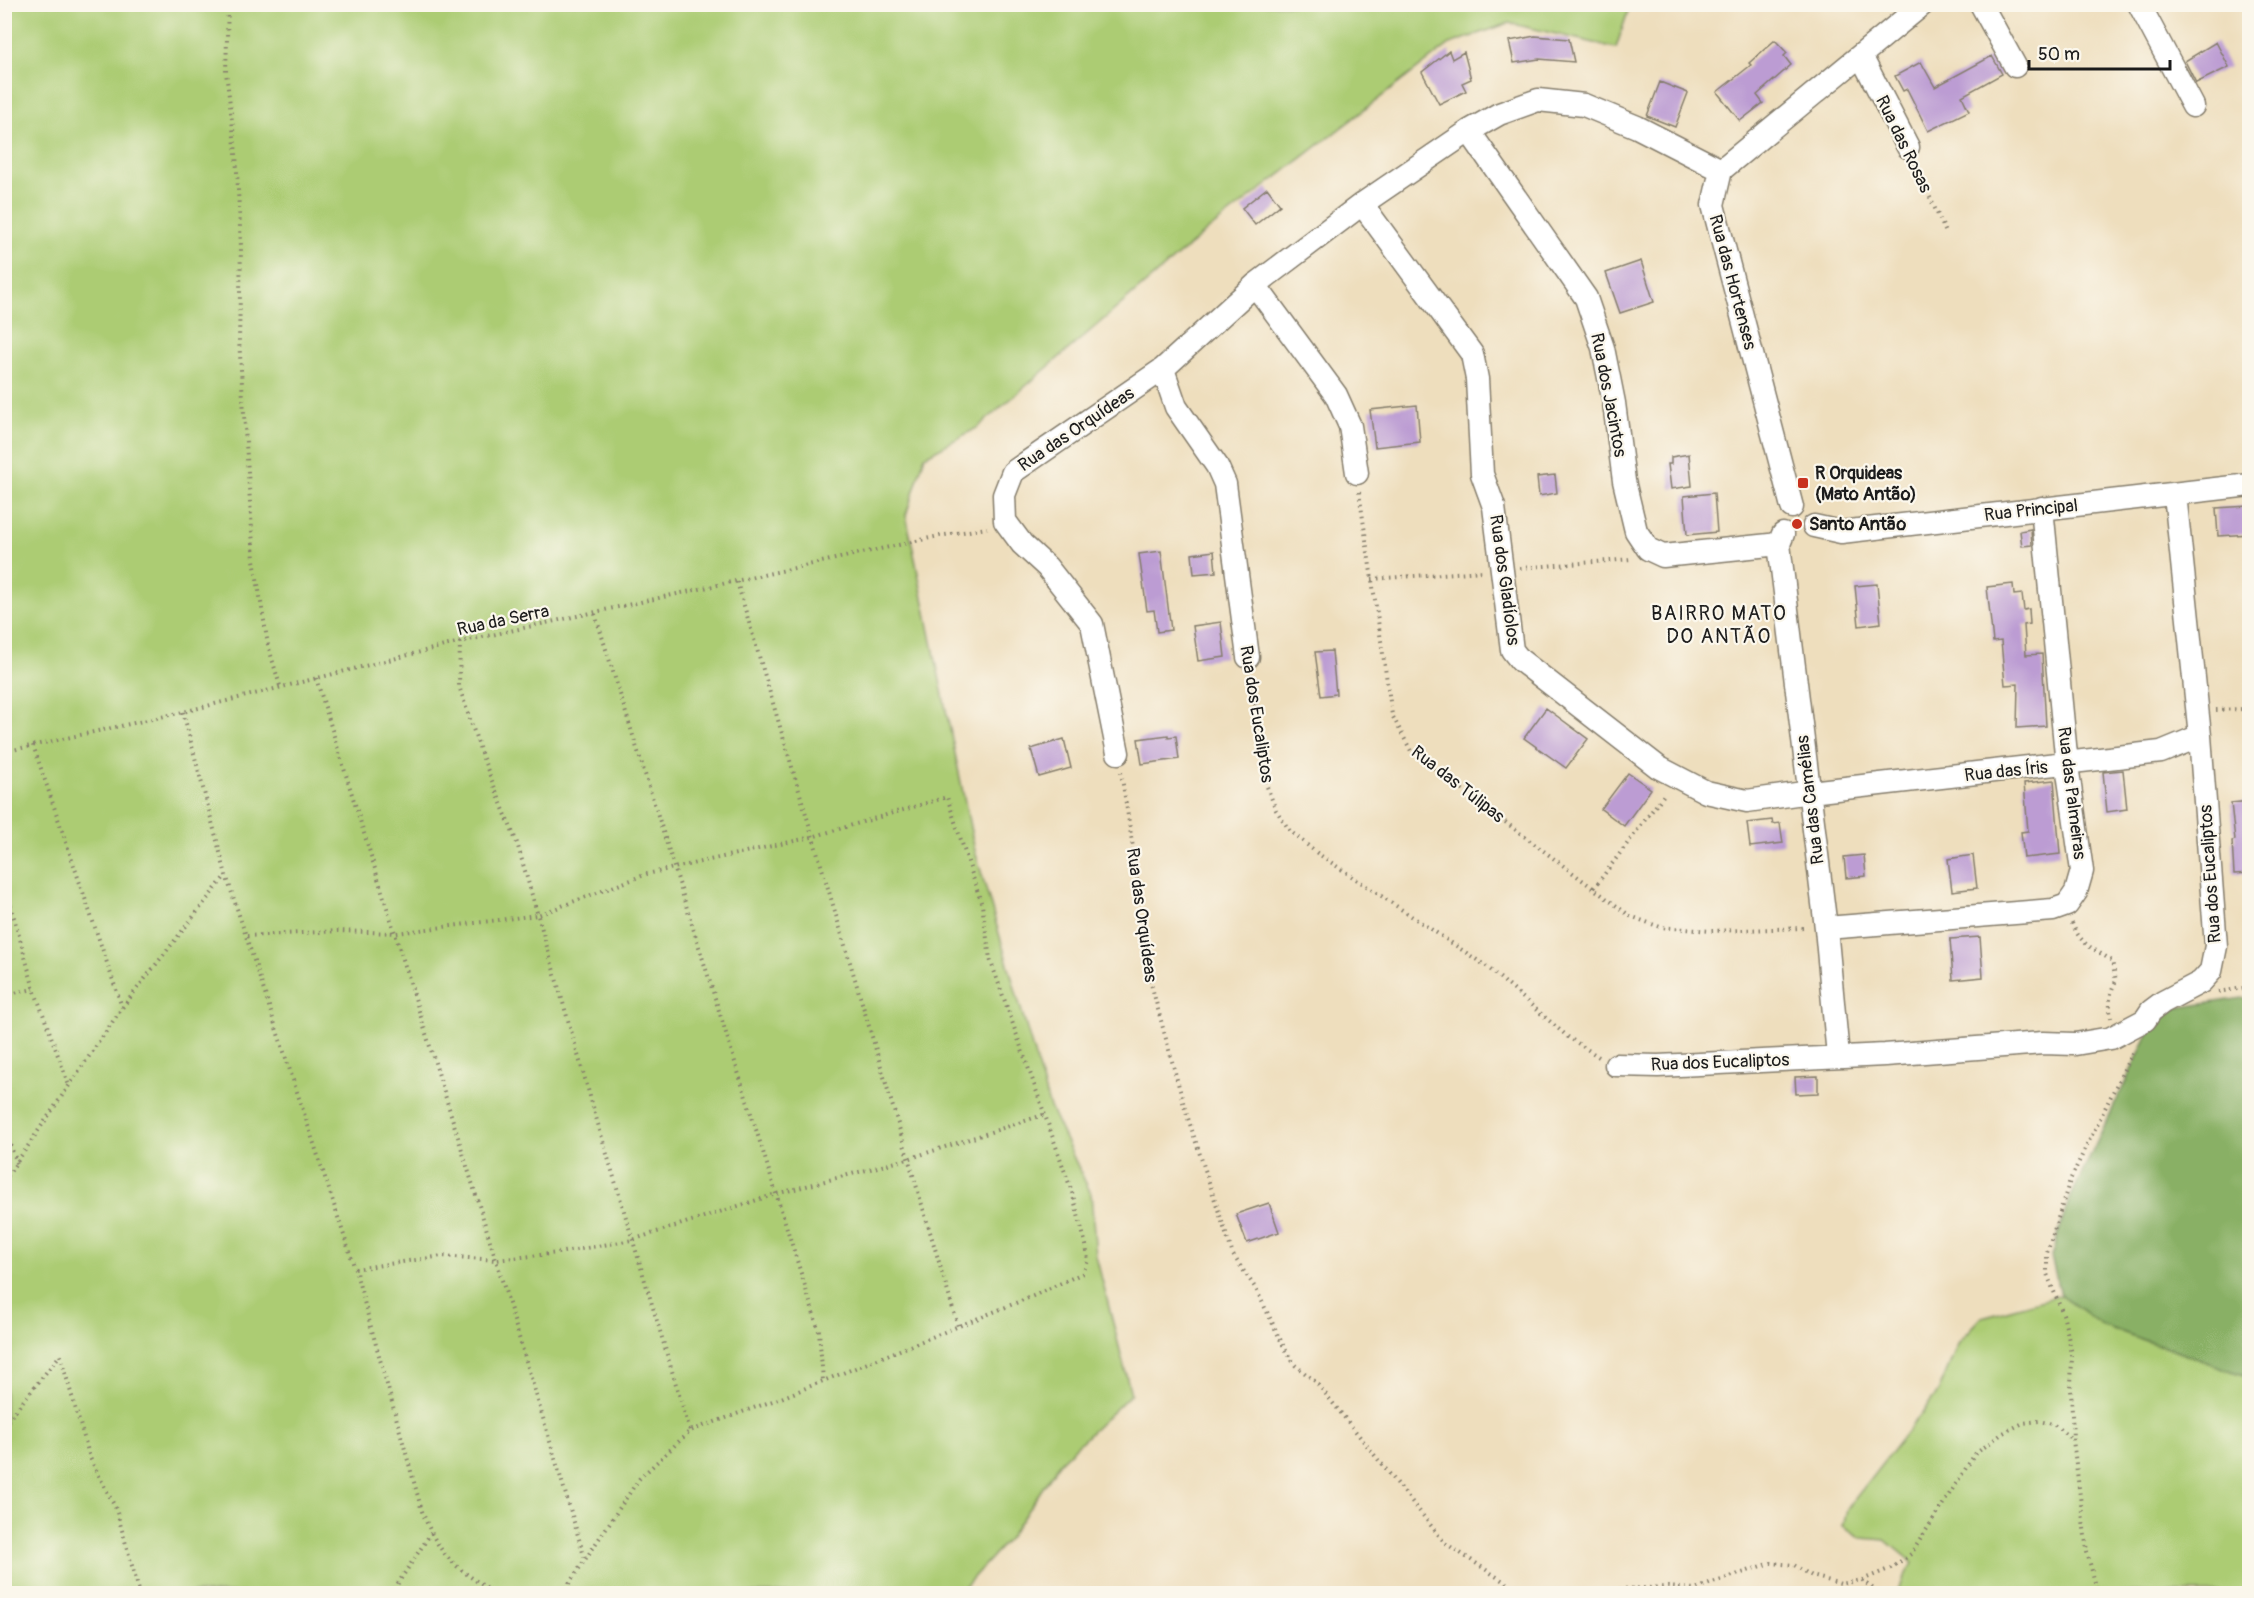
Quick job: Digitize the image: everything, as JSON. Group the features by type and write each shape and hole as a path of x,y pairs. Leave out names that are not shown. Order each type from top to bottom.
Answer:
{"street":[{"path":"1721,170 1923,4"},
{"path":"1981,4 2014,66"},
{"path":"2139,4 2193,106"},
{"name":"Rua das Rosas","path":"1861,56 1908,147"},
{"name":"Rua das Orquídeas","path":"1005,514 1004,495 1013,472 1163,369 1255,285 1362,204 1469,131 1499,114 1538,100 1584,105 1637,127 1721,170"},
{"name":"Rua dos Jacintos","path":"1469,131 1586,298 1603,348 1614,403 1624,480 1636,531 1648,549 1663,556"},
{"name":"Rua das Hortenses","path":"1721,170 1713,205 1792,507"},
{"name":"Rua dos Gladíolos","path":"1362,204 1472,354 1477,380 1482,474 1494,507 1512,650 1520,660 1658,767 1706,792 1747,801 1810,792"},
{"path":"1255,285 1336,395 1350,426 1357,473"},
{"name":"Rua dos Eucaliptos","path":"1163,369 1176,407 1217,466 1225,484 1248,657"},
{"name":"Rua Principal","path":"1814,526 1841,532 2250,485"},
{"name":"Rua dos Eucaliptos","path":"1616,1065 1658,1066 1885,1055 2043,1043 2075,1044 2111,1038 2145,1020 2151,1011 2163,1002 2201,982 2211,971 2216,946 2200,736 2175,494"},
{"path":"1663,556 1781,539 1801,540 1809,535 1814,526 1812,515 1803,508 1792,507 1784,514 1780,524 1781,539"},
{"name":"Rua das Palmeiras","path":"2042,508 2067,765 2082,871 2076,892 2067,905"},
{"path":"1005,514 1005,521 1022,544 1047,567 1092,624 1118,753"},
{"name":"Rua das Camélias","path":"1781,539 1826,928 1838,1056"},
{"name":"Rua das Íris","path":"1810,792 2067,765 2161,752 2200,736"},
{"path":"1826,928 2053,910 2067,905"}],"path":[{"path":"228,4 226,72 236,153 241,246 239,340 254,560 268,645 280,686"},
{"name":"Rua das Rosas","path":"1908,147 1946,233"},
{"name":"Rua das Túlipas","path":"1357,473 1392,715 1411,751 1630,916 1660,927 1711,931 1826,928"},
{"name":"Rua da Serra","path":"4,752 183,712 460,642 988,527 1005,514"},
{"path":"1372,579 1663,556"},
{"path":"737,582 958,1326"},
{"path":"595,614 819,1331 823,1380"},
{"path":"460,642 459,686 482,756 517,843 690,1431"},
{"name":"Rua dos Eucaliptos","path":"1248,657 1266,784 1276,810 1290,831 1317,853 1486,966 1568,1037 1590,1053 1616,1065"},
{"path":"316,678 496,1260 585,1559"},
{"path":"2197,710 2250,711"},
{"path":"183,712 226,874 355,1269 422,1511 431,1533 452,1564 495,1593"},
{"path":"33,745 122,1008"},
{"name":"Rua das Orquídeas","path":"1118,753 1137,873 1140,919 1150,980 1185,1109 1233,1255 1256,1289 1295,1365 1316,1382 1445,1543 1523,1593"},
{"path":"1594,888 1678,777"},
{"path":"247,936 338,931 396,933 538,915 647,874 812,837 947,797 981,905 990,959 1072,1192 1086,1245 1088,1261 1083,1273 1033,1296 690,1431 639,1479 562,1593"},
{"path":"4,1181 122,1008 226,874"},
{"path":"4,882 34,989 69,1086"},
{"path":"2067,905 2077,936 2087,946 2112,962 2116,981 2112,988 2109,1009 2116,1035"},
{"path":"4,995 34,989"},
{"path":"2098,1593 2086,1552 2073,1440 2072,1354 2063,1314 2047,1274 2047,1253 2070,1180 2133,1052 2145,1020"},
{"path":"355,1269 442,1256 496,1260 558,1253 632,1240 776,1194 908,1159 1043,1115"},
{"path":"4,1128 17,1163"},
{"path":"4,1425 60,1355 90,1458 116,1509 140,1593"},
{"path":"1602,1593 1617,1589 1668,1587 1695,1589 1771,1563 1794,1565 1812,1576 1841,1584 1862,1580 1891,1568 1911,1554 1975,1454 2003,1433 2023,1423 2039,1421 2053,1425 2073,1440"},
{"path":"392,1593 431,1533"},
{"path":"1862,1580 1880,1593"}],"green space":[{"path":"5,4 1630,5 1616,48 1509,23 1450,44 1203,234 977,428 925,456 906,515 975,851 1049,1105 1091,1194 1096,1256 1131,1394 1060,1462 1009,1538 959,1593 5,1593"},
{"path":"2249,997 2249,1377 2102,1325 2061,1295 2051,1257 2068,1203 2151,1028 2175,1008"},
{"path":"2061,1295 2102,1325 2249,1377 2249,1593 1900,1593 1898,1590 1913,1563 1885,1540 1862,1538 1843,1526 1847,1509 1938,1392 1959,1342 1982,1317"}],"building":[{"path":"1535,36 1569,39 1574,62 1539,59 1514,63 1509,41"},
{"path":"1775,40 1787,53 1784,56 1791,65 1757,95 1763,103 1740,121 1717,92 1751,65 1749,63"},
{"path":"2216,42 2229,67 2196,83 2185,61"},
{"path":"1449,51 1452,59 1464,52 1471,79 1462,83 1466,91 1439,104 1422,72"},
{"path":"1992,56 2002,74 1962,96 1969,111 1928,131 1907,89 1903,91 1895,76 1921,62 1935,87"},
{"path":"1660,82 1688,93 1675,127 1647,116"},
{"path":"1267,188 1280,205 1255,225 1242,208"},
{"path":"1641,261 1654,302 1620,313 1606,273"},
{"path":"1417,405 1420,442 1375,447 1370,410"},
{"path":"1689,454 1692,486 1671,489 1668,464 1671,464 1671,457"},
{"path":"1555,475 1557,493 1539,496 1537,477"},
{"path":"1714,493 1717,532 1687,535 1684,496"},
{"path":"2249,506 2250,534 2218,536 2216,508"},
{"path":"2031,529 2032,545 2022,546 2020,531"},
{"path":"1161,551 1171,630 1157,632 1154,610 1147,611 1139,554"},
{"path":"1214,551 1216,572 1194,574 1192,554"},
{"path":"1877,584 1881,623 1859,626 1855,586"},
{"path":"2013,584 2014,595 2022,594 2024,610 2029,609 2030,624 2024,625 2026,655 2042,654 2046,726 2017,728 2018,684 2005,685 2001,641 1993,642 1987,587"},
{"path":"1221,622 1225,657 1198,661 1193,626"},
{"path":"1332,651 1336,694 1321,696 1315,652"},
{"path":"1546,708 1588,739 1566,768 1524,738"},
{"path":"1168,735 1168,737 1176,736 1179,759 1142,764 1138,739"},
{"path":"1064,739 1071,768 1039,777 1031,749"},
{"path":"2123,770 2127,809 2107,812 2103,772"},
{"path":"1628,773 1651,789 1624,826 1601,809"},
{"path":"2054,780 2060,854 2024,858 2021,832 2028,831 2024,783"},
{"path":"2250,801 2250,873 2234,874 2232,841 2235,840 2231,803"},
{"path":"1772,820 1773,824 1780,823 1783,843 1750,847 1747,823"},
{"path":"1864,855 1866,876 1846,878 1844,857"},
{"path":"1973,855 1977,888 1952,891 1948,859"},
{"path":"1980,937 1983,977 1953,980 1950,939"},
{"path":"1818,1076 1818,1093 1796,1094 1795,1077"},
{"path":"1269,1203 1279,1232 1247,1243 1236,1214"}],"place":[{"name":"R Orquideas (Mato Antão)","path":"1803,483"},
{"name":"Santo Antão","path":"1797,524"}],"district":[{"name":"BAIRRO MATO DO ANTÃO","path":"1719,624"}]}
